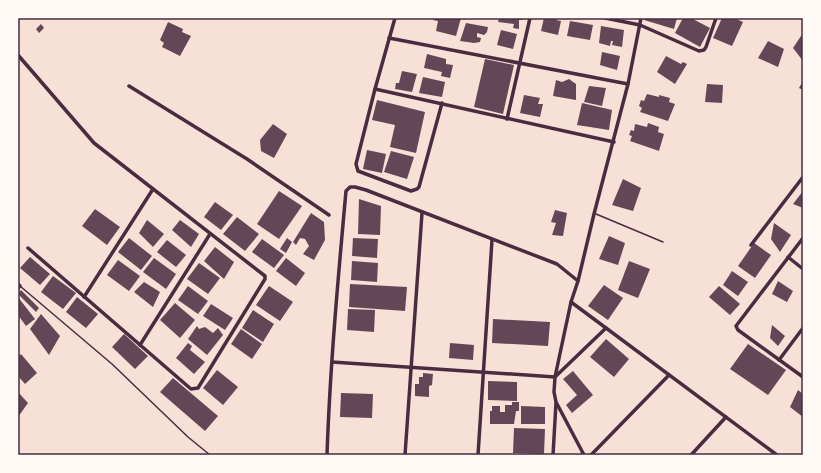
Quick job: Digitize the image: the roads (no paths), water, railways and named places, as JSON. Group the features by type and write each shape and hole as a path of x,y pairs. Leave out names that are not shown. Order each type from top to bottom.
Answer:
{"street":[{"path":"395,18 374,89 356,168 360,172 411,191 418,189 442,103"},
{"path":"507,119 521,63 530,18"},
{"path":"605,18 640,25 699,51 704,50 706,47 716,18"},
{"path":"553,455 556,402 554,392 555,376 570,302 578,281 628,84 641,18"},
{"path":"389,38 628,84"},
{"path":"18,55 94,143 265,276 265,280 198,388 191,389 28,248"},
{"path":"129,86 240,154 329,215"},
{"path":"374,89 614,142"},
{"path":"751,245 803,177"},
{"path":"327,455 332,362 346,191 350,187 355,187 557,264 578,281"},
{"path":"84,297 153,189"},
{"path":"405,455 422,213"},
{"path":"140,345 210,234"},
{"path":"803,238 736,326 738,330 803,377"},
{"path":"478,455 492,240"},
{"path":"788,258 803,269"},
{"path":"570,302 777,455"},
{"path":"332,362 555,376 606,328"},
{"path":"779,360 803,328"},
{"path":"591,455 669,375"},
{"path":"556,402 584,455"},
{"path":"691,455 726,417"}],"lane":[{"path":"594,214 664,242"},
{"path":"19,286 112,364 188,438 210,455"}]}
